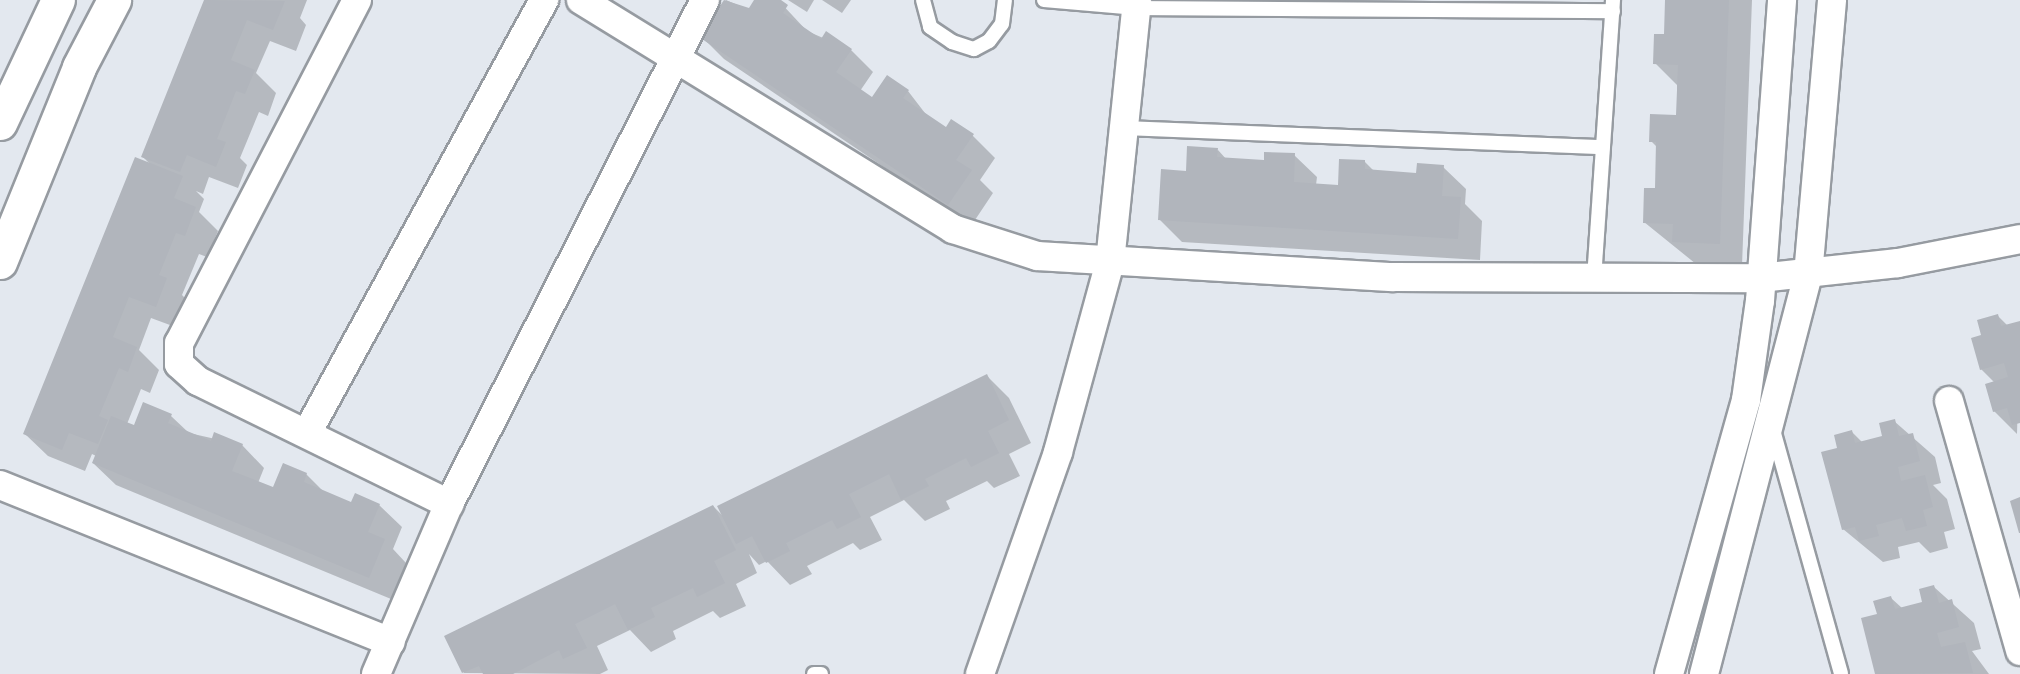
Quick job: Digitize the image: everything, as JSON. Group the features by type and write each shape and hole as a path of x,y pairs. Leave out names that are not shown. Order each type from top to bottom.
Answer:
{"main road":[{"path":"0,123 58,0"},
{"path":"0,262 79,67 114,0"}],"street":[{"path":"357,0 179,343 179,364 198,381 449,504"},
{"path":"307,433 544,0"},
{"path":"581,0 675,53 953,229 1037,256 1393,277 1760,278 1808,275 2020,239"},
{"path":"376,674 449,504 675,53 705,0"},
{"path":"1669,674 1746,400 1760,278 1782,0"},
{"path":"1704,674 1771,423 1789,330 1808,275 1832,0"},
{"path":"980,674 1058,452 1110,262 1137,4"},
{"path":"1949,401 2020,651"},
{"path":"0,485 391,642"}],"lane":[{"path":"923,0 930,27 952,42 974,49 989,41 1002,24 1005,0"},
{"path":"1044,0 1137,4 1613,5 1594,279"},
{"path":"1125,129 1603,147"},
{"path":"1771,423 1841,674"},
{"path":"814,674 821,674"}],"building":[{"path":"204,0 285,1 273,30 247,20 231,60 255,70 245,94 236,91 217,139 226,142 216,167 187,155 180,172 141,157"},
{"path":"724,0 749,8 754,0 781,0 788,5 783,13 821,39 826,31 852,49 836,72 872,97 887,75 909,90 903,98 946,127 951,119 974,134 956,160 972,170 948,205 699,37"},
{"path":"1665,0 1729,0 1720,244 1672,242 1673,224 1643,223 1644,188 1655,188 1656,142 1649,142 1650,114 1676,115 1678,65 1653,64 1654,34 1664,34"},
{"path":"1187,146 1218,148 1217,157 1264,160 1264,152 1295,153 1294,182 1338,185 1339,159 1365,160 1365,169 1416,173 1417,163 1444,165 1442,196 1461,197 1458,239 1158,220 1161,169 1186,171"},
{"path":"135,157 183,176 174,198 196,207 185,236 176,233 159,275 167,278 156,307 129,297 113,337 137,347 128,372 119,368 99,416 108,420 98,444 69,433 62,450 23,434"},
{"path":"1998,314 2001,326 2020,321 2020,423 2012,425 2007,408 1993,412 1985,384 2008,377 2004,363 1980,370 1971,338 1981,335 1977,320"},
{"path":"987,374 1009,420 988,431 999,453 971,467 966,458 925,479 929,486 901,500 889,474 849,494 861,517 837,529 832,520 786,543 790,551 766,563 752,536 736,544 717,506"},
{"path":"143,402 172,414 168,423 211,441 214,432 243,444 232,471 273,487 283,463 307,473 304,482 351,502 355,493 380,504 368,532 385,539 369,578 92,463 111,416 134,425"},
{"path":"1895,419 1899,436 1913,433 1920,461 1898,467 1901,481 1925,475 1933,507 1923,510 1927,526 1906,531 1902,518 1876,525 1879,536 1859,541 1855,527 1842,530 1821,452 1837,448 1834,435 1852,430 1855,443 1882,436 1879,423"},
{"path":"2020,497 2020,533 2019,533 2010,501"},
{"path":"713,505 736,550 714,561 725,583 697,597 693,588 651,608 655,617 628,630 615,604 575,624 587,648 563,659 559,650 513,674 483,674 479,666 462,673 444,636"},
{"path":"1934,585 1939,603 1952,599 1959,627 1937,633 1941,647 1965,642 1973,673 1875,674 1861,618 1877,614 1873,601 1891,596 1895,609 1922,602 1919,589"}]}
